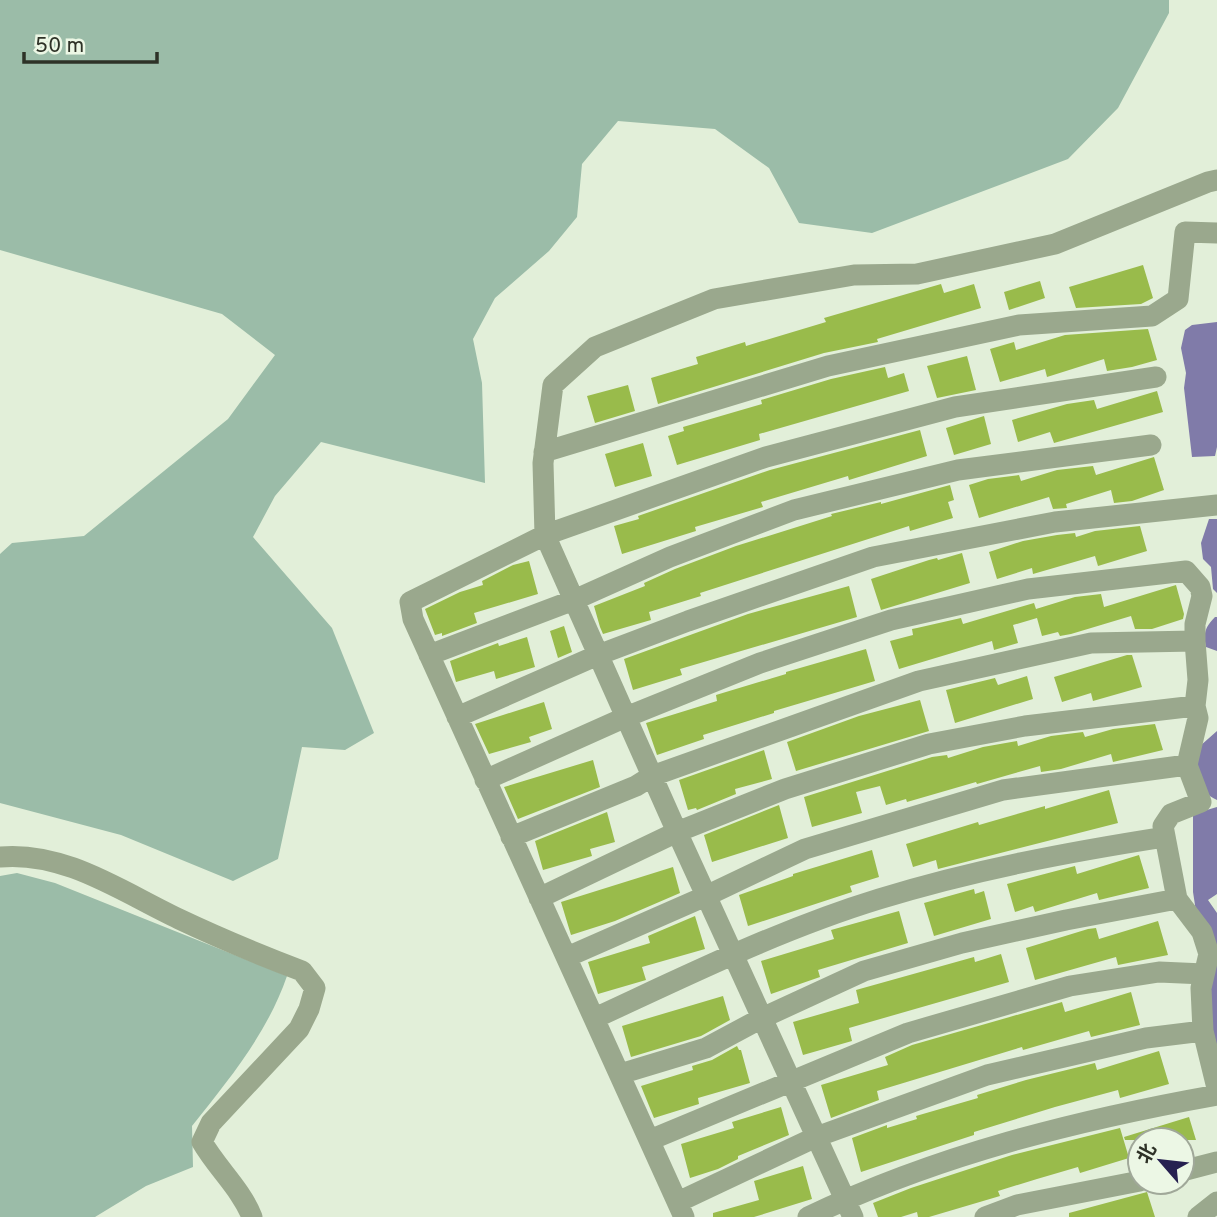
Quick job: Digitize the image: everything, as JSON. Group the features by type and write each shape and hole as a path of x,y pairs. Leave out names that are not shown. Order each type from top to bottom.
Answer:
{"lane":[{"path":"849,1208 545,535 544,452 553,385 595,347 714,299 854,275 917,274 1055,244 1144,206 1217,180"},
{"path":"544,452 828,366 1019,325 1152,316 1178,299 1185,232 1217,233"},
{"path":"1156,377 955,407 766,457 545,535 410,602 413,620 681,1210 816,1137 987,1075 1146,1038 1203,1031"},
{"path":"429,654 574,600 670,557 794,510 958,470 1151,445"},
{"path":"457,717 598,655 873,557 1055,522 1217,505"},
{"path":"485,780 626,717 760,663 891,620 1028,589 1186,571 1200,587 1202,596 1195,624 1195,641 1203,714 1187,765 1201,803 1171,814 1163,826 1177,899 1202,932 1209,954 1201,988 1203,1031 1217,1088"},
{"path":"511,837 636,786 652,776 919,681 1091,643 1195,641"},
{"path":"539,898 677,832 785,789 929,744 1025,726 1203,714"},
{"path":"567,957 806,849 1003,790 1187,765"},
{"path":"594,1018 732,954 879,899 1042,857 1165,837"},
{"path":"0,857 31,856 69,865 181,920 302,971 315,988 299,1029 211,1122 202,1142 213,1161 246,1202 252,1217"},
{"path":"620,1073 706,1048 762,1018 864,971 950,946 1177,899"},
{"path":"650,1140 908,1033 1070,986 1159,972 1204,974"},
{"path":"808,1217 849,1208 993,1144 1159,1105 1217,1095"},
{"path":"1196,1167 1217,1162"},
{"path":"985,1217 1017,1205 1126,1184"},
{"path":"1198,1217 1217,1202"}],"green space":[{"path":"0,0 1169,0 1169,13 1118,108 1068,159 872,233 799,223 769,168 715,129 618,121 582,164 577,217 549,251 495,298 473,339 482,383 485,483 321,442 275,496 253,537 332,628 374,733 345,750 302,747 278,859 233,881 121,835 0,803 0,554 12,543 84,536 228,419 275,355 222,314 0,250"},
{"path":"17,873 55,883 287,976 258,1037 192,1126 193,1167 146,1186 95,1217 0,1217 0,876"}],"shaded area":[{"path":"1217,322 1217,447 1215,456 1192,457 1184,388 1186,373 1181,348 1185,330 1192,325"},
{"path":"1209,519 1217,519 1217,593 1213,589 1211,567 1203,559 1201,543"},
{"path":"1215,617 1217,651 1206,647 1205,638 1207,627"},
{"path":"1217,731 1217,800 1199,783 1197,770 1200,746"},
{"path":"1217,807 1217,894 1208,900 1217,913 1217,959 1197,918 1193,892 1193,814"},
{"path":"1217,962 1217,1065 1206,993"}],"building":[{"path":"1143,265 1153,298 1141,304 1076,308 1069,287"},
{"path":"1040,281 1045,298 1009,310 1004,292"},
{"path":"941,284 944,293 974,284 981,308 877,339 878,342 824,353 658,404 651,378 698,364 696,357 745,342 746,346 826,322 824,318"},
{"path":"1148,329 1157,360 1107,371 1104,359 1047,377 1045,369 1000,382 990,349 1014,342 1016,350 1065,335"},
{"path":"967,356 976,390 937,398 927,366"},
{"path":"885,367 888,378 904,373 909,391 759,434 760,440 677,465 668,436 684,431 683,427 762,404 761,400 831,379"},
{"path":"628,385 635,411 595,423 587,396"},
{"path":"1157,391 1163,412 1054,443 1050,432 1018,442 1012,420 1067,404 1094,400 1097,409"},
{"path":"984,416 991,444 954,455 946,428"},
{"path":"920,430 927,456 849,480 848,476 761,502 763,507 695,527 696,531 622,554 614,526 639,519 638,516 770,470"},
{"path":"643,443 652,476 615,487 605,454"},
{"path":"1154,457 1164,490 1132,501 1114,503 1111,490 1066,504 1067,508 1053,509 1049,497 979,518 969,485 988,479 1019,475 1021,481 1057,470 1093,466 1096,475"},
{"path":"950,485 954,500 948,502 953,518 910,531 909,526 700,593 701,596 649,612 651,620 603,634 600,627 594,606 645,586 644,583 675,569 736,546 832,516 831,514 881,504"},
{"path":"1140,526 1147,551 1098,566 1095,556 1033,574 1032,568 997,579 989,552 1023,541 1057,535 1075,533 1076,537 1095,531"},
{"path":"962,553 970,583 881,610 871,579 929,560"},
{"path":"529,561 538,594 474,613 477,623 442,636 442,633 435,635 425,609 460,592 483,585 482,581 513,565"},
{"path":"1176,585 1183,619 1152,629 1135,629 1131,616 1071,634 1060,636 1058,632 1042,636 1037,618 1013,625 1018,643 994,650 992,641 899,669 890,641 913,635 912,629 961,618 963,624 1034,603 1036,609 1075,597 1101,594 1104,607"},
{"path":"849,586 857,617 680,669 682,675 633,690 624,659 748,614"},
{"path":"564,626 572,652 558,658 550,631"},
{"path":"527,637 535,667 496,679 494,671 456,682 450,661 498,643 499,646"},
{"path":"866,649 875,681 703,735 704,739 657,755 646,723 717,701 716,695"},
{"path":"1132,655 1142,687 1093,701 1091,693 1062,702 1054,677"},
{"path":"1027,676 1033,699 955,723 946,690 995,678 998,685"},
{"path":"920,700 929,731 796,771 787,742 859,716"},
{"path":"544,702 552,729 529,737 531,742 489,754 475,724"},
{"path":"1155,724 1163,750 1113,762 1111,754 1041,772 1040,766 907,802 906,799 886,805 880,786 856,792 862,813 812,827 804,797 932,757 947,755 948,758 983,747 1017,741 1018,746 1051,736 1083,732 1085,737 1113,729"},
{"path":"764,750 772,779 735,789 736,794 697,810 688,810 679,780"},
{"path":"593,760 600,787 518,819 504,787"},
{"path":"1109,790 1118,823 938,869 936,860 913,867 906,844 978,822 979,825 1045,806 1045,809"},
{"path":"779,805 788,838 712,862 704,835"},
{"path":"607,812 615,842 590,849 592,856 543,870 535,841"},
{"path":"872,850 879,877 850,886 852,892 748,926 739,895 793,874"},
{"path":"1139,855 1149,888 1099,900 1097,893 1035,912 1033,906 1015,912 1007,884 1075,866 1077,874"},
{"path":"673,867 680,893 615,921 571,935 561,902"},
{"path":"974,889 975,894 984,891 991,919 934,936 924,903"},
{"path":"899,911 908,943 818,970 820,977 771,994 761,961 834,939 831,930"},
{"path":"695,916 705,949 642,967 646,980 598,994 588,962 650,943 648,936"},
{"path":"1158,921 1168,955 1118,965 1116,957 1035,980 1026,948 1088,929 1096,928 1099,939"},
{"path":"1001,954 1009,982 849,1028 852,1041 803,1055 793,1022 859,1003 856,990 974,957 975,962"},
{"path":"1131,992 1140,1025 1091,1037 1089,1031 1023,1050 1022,1047 877,1091 879,1100 831,1118 821,1085 888,1065 885,1057 912,1045 1062,1002 1065,1012"},
{"path":"723,996 730,1020 701,1036 631,1057 622,1026"},
{"path":"737,1046 741,1050 750,1083 698,1098 699,1104 654,1118 641,1086 693,1070 692,1066 712,1060"},
{"path":"1159,1051 1169,1084 1120,1098 1118,1090 1055,1107 861,1172 852,1138 887,1125 887,1128 917,1119 916,1116 978,1098 977,1095 1026,1080 1095,1063 1097,1070"},
{"path":"781,1107 789,1135 738,1156 738,1159 718,1169 690,1178 681,1144 734,1128 732,1122"},
{"path":"1189,1117 1192,1126 1160,1126"},
{"path":"1120,1128 1126,1148 1126,1159 1080,1173 1078,1167 998,1191 1000,1196 929,1217 918,1217 917,1212 901,1217 878,1217 873,1203 1012,1155"},
{"path":"803,1166 812,1199 754,1217 713,1217 713,1213 759,1200 754,1181"},
{"path":"1132,1196 1148,1196 1155,1217 1069,1217 1069,1213"}]}
